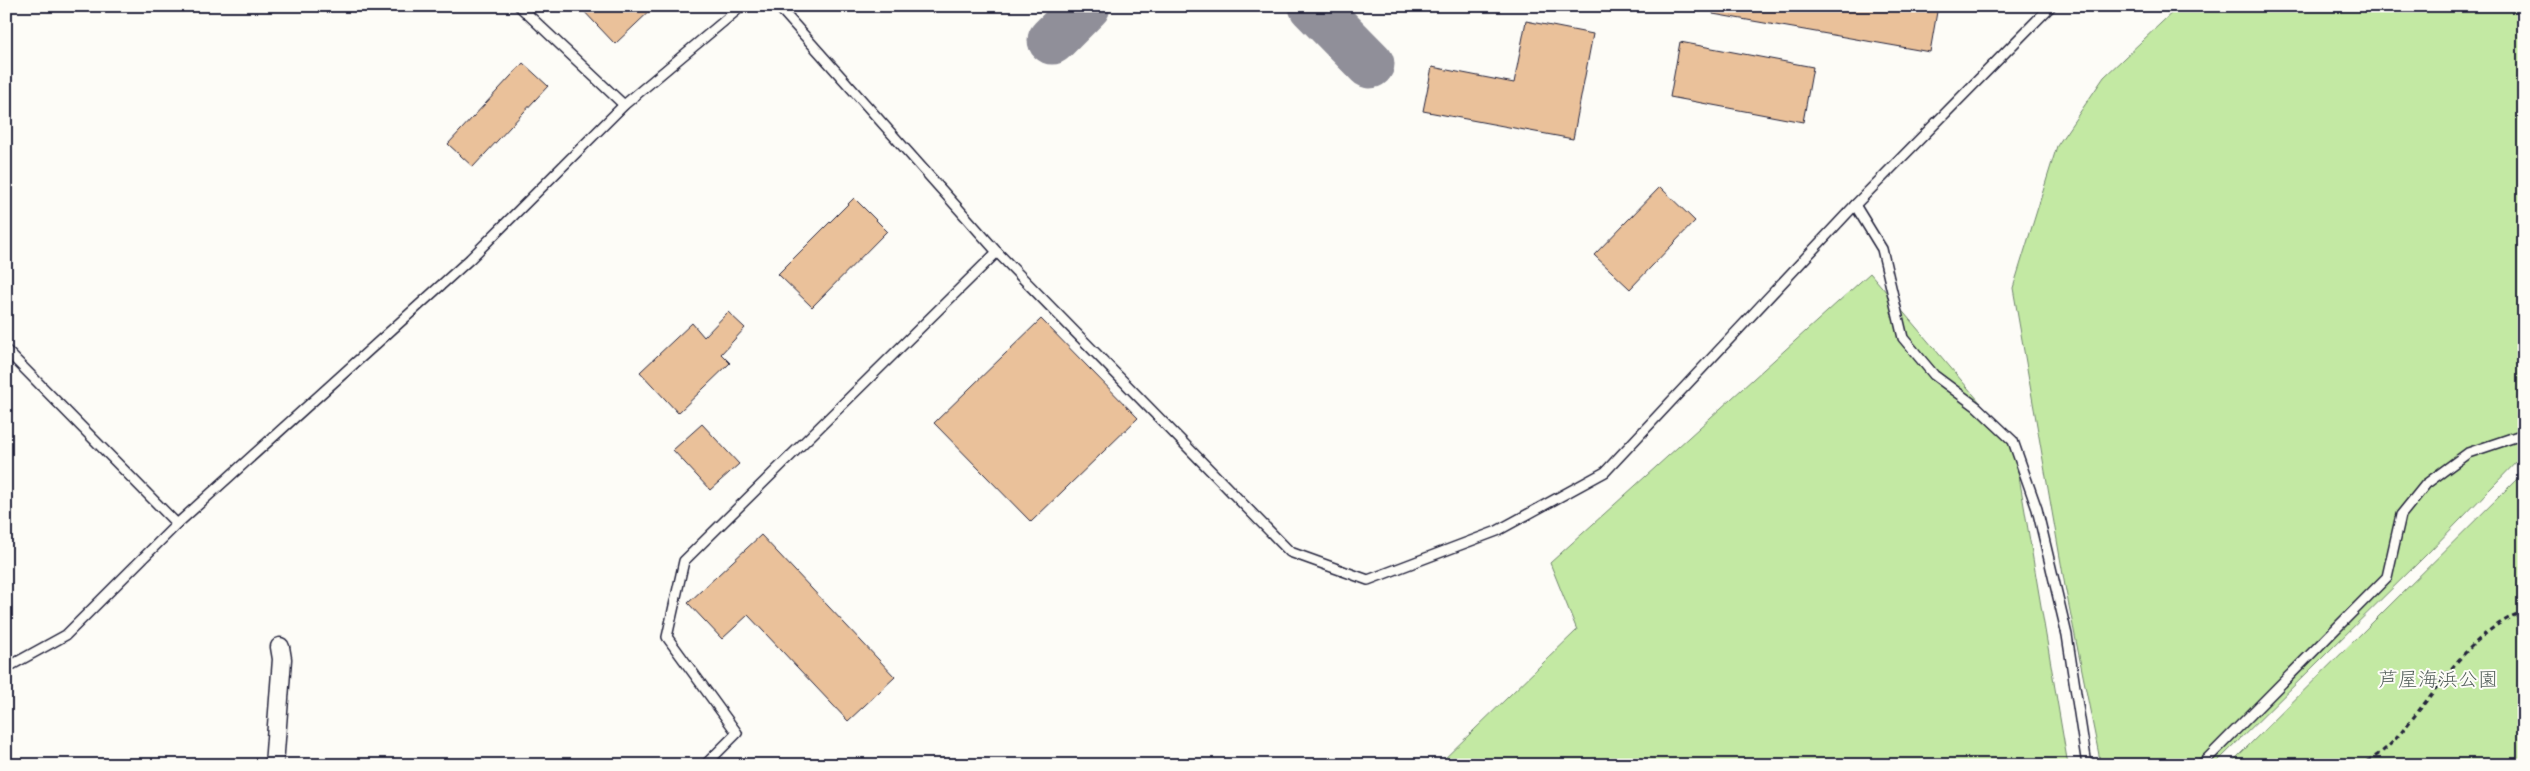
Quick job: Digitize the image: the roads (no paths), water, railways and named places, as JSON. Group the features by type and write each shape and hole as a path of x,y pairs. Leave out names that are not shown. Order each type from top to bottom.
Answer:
{"street":[{"path":"274,765 282,659 280,647"}],"lane":[{"path":"519,6 624,105"},
{"path":"6,668 66,635 177,524 470,259 624,105 742,6"},
{"path":"778,6 997,252 1290,552 1368,580 1497,531 1605,472 1855,204 2051,6"},
{"path":"1855,204 1882,249 1904,338 1934,374 1977,407 2013,441 2037,509 2068,635 2087,765"},
{"path":"705,765 737,733 667,637 684,561 997,252"},
{"path":"6,350 177,524"},
{"path":"2202,765 2387,577 2401,515 2426,484 2468,453 2524,434"}],"park label":[{"name":"芦屋海浜公園","path":"2438,679"}]}
